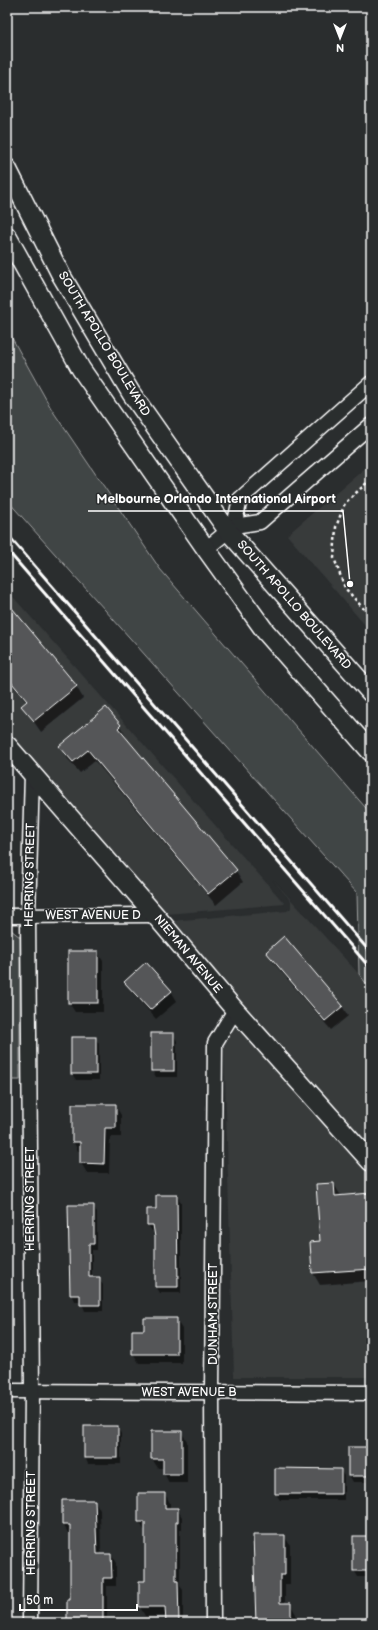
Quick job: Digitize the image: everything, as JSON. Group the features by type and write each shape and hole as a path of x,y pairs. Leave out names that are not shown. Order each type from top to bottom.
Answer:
{"street":[{"name":"SOUTH APOLLO BOULEVARD","path":"7,168 62,275 131,393 231,529 371,693"},
{"path":"7,236 81,369 206,549 265,631 371,752"},
{"path":"231,529 240,499 371,383"},
{"path":"206,549 231,529 260,522 371,425"},
{"name":"NIEMAN AVENUE","path":"7,745 155,915 235,1010 371,1162"},
{"name":"HERRING STREET","path":"30,1623 32,1391 28,916 32,774"},
{"name":"WEST AVENUE D","path":"7,916 155,915"},
{"name":"DUNHAM STREET","path":"213,1623 212,1392 215,1043 235,1010"},
{"name":"WEST AVENUE B","path":"7,1391 371,1393"}],"path":[{"path":"371,479 345,502 336,527 334,558 345,588 371,617"}],"shaded area":[{"path":"7,329 52,410 160,569 371,814 371,990 359,974 357,893 7,500"},
{"path":"371,463 371,632 287,535"},
{"path":"7,590 285,904 155,915 7,745"},
{"path":"273,880 368,984 371,990 371,1149 246,1007 240,1003 171,921 287,911 291,908 291,901"},
{"path":"7,927 20,937 20,1080 7,1080"},
{"path":"236,1024 371,1175 371,1377 234,1377 224,1045"}],"building":[{"path":"7,602 77,686 34,721 21,706 27,701 7,677"},
{"path":"106,707 121,725 118,728 237,870 208,894 88,750 73,762 59,746"},
{"path":"284,936 343,1006 325,1021 266,952"},
{"path":"68,951 98,951 98,1003 68,1003"},
{"path":"146,962 172,991 150,1010 124,982"},
{"path":"151,1033 174,1033 174,1071 151,1071"},
{"path":"71,1037 96,1037 96,1074 71,1074"},
{"path":"72,1104 116,1104 116,1128 105,1128 104,1164 80,1163 80,1142 72,1142"},
{"path":"334,1183 335,1196 371,1193 371,1269 312,1273 310,1242 320,1241 316,1184"},
{"path":"156,1195 177,1195 178,1287 155,1287 155,1237 153,1225 147,1225 147,1209 156,1209"},
{"path":"68,1205 94,1205 94,1244 89,1244 89,1277 100,1277 100,1305 80,1305 80,1295 70,1295"},
{"path":"144,1318 177,1318 177,1354 132,1354 132,1330 144,1330"},
{"path":"84,1426 118,1426 118,1458 84,1458"},
{"path":"151,1431 182,1431 182,1474 163,1474 163,1459 151,1459"},
{"path":"348,1447 371,1447 371,1476 348,1476"},
{"path":"275,1468 341,1469 341,1494 275,1494"},
{"path":"138,1493 165,1493 165,1508 178,1508 178,1522 176,1522 176,1581 178,1581 179,1623 166,1623 165,1607 139,1607 139,1581 145,1581 145,1522 138,1522"},
{"path":"62,1500 95,1500 97,1554 111,1554 112,1578 103,1578 103,1623 67,1623 67,1600 70,1600 70,1525 62,1525"},
{"path":"253,1535 285,1535 285,1575 280,1575 280,1603 291,1603 291,1623 256,1623"},
{"path":"353,1536 371,1536 371,1571 353,1571"}],"railway":[{"path":"7,534 371,953"},
{"path":"7,550 371,969"}],"place":[{"name":"Melbourne Orlando International Airport","path":"350,584"}]}
